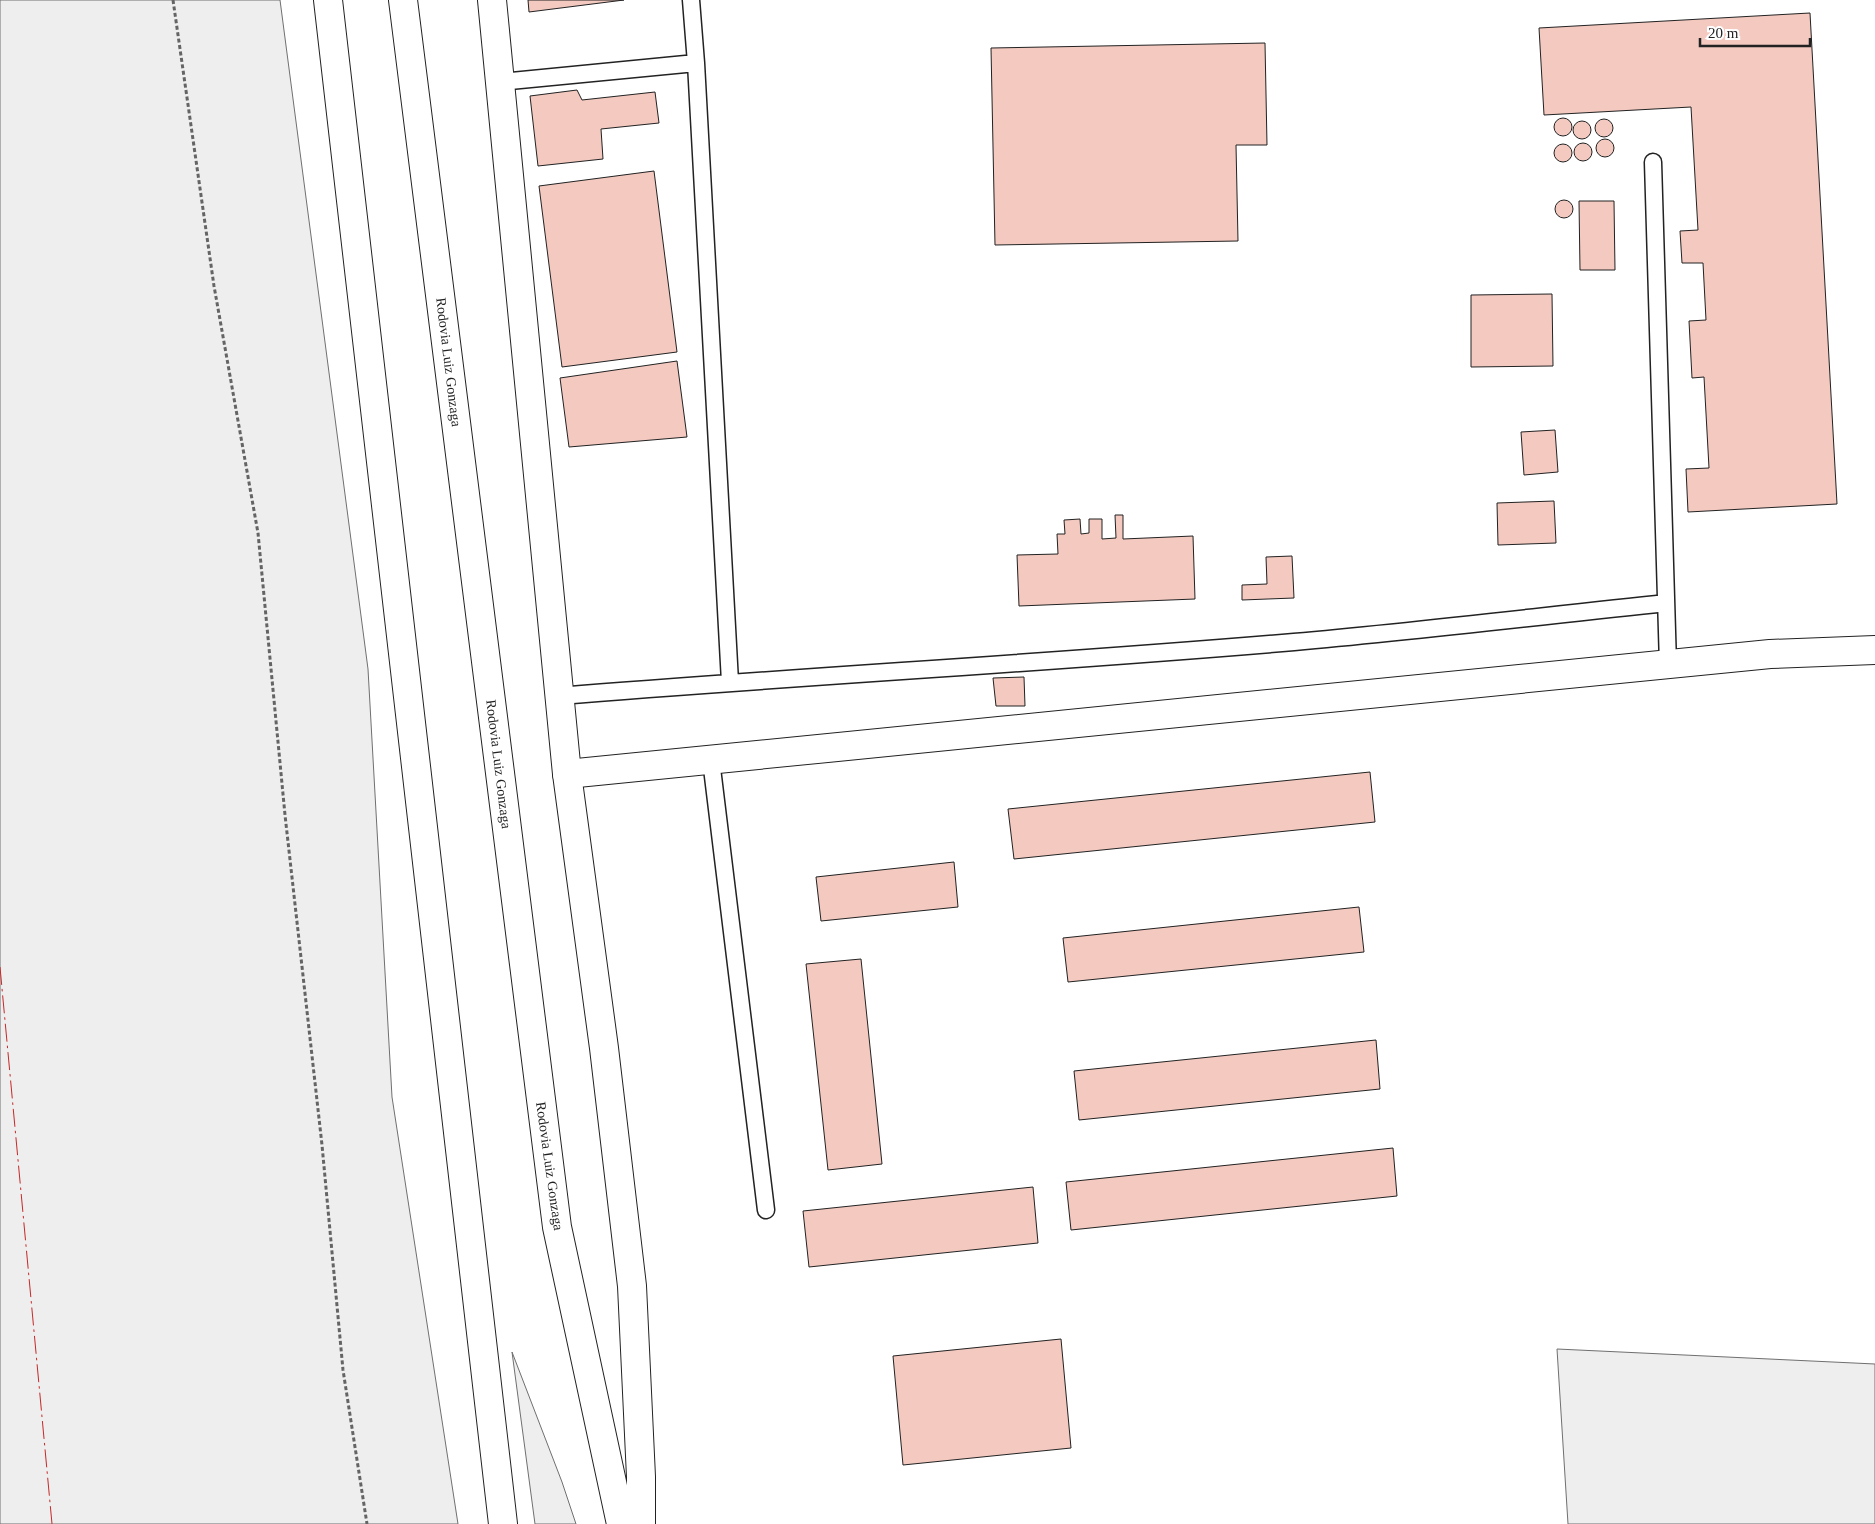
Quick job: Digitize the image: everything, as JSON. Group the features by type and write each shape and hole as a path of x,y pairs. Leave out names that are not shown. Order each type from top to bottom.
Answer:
{"main road":[{"path":"328,0 503,1524"},
{"name":"Rodovia Luiz Gonzaga","path":"403,0 557,1228 621,1524"},
{"path":"492,0 567,774 604,1048 632,1286 641,1477 641,1524"},
{"path":"567,774 1770,654 1875,650"}],"lane":[{"path":"691,0 730,682"},
{"path":"500,82 696,63"},
{"path":"1653,162 1668,664"},
{"path":"559,696 1297,642 1666,603"},
{"path":"711,760 766,1210"}],"path":[{"path":"174,0 214,286 258,533 285,815 322,1146 343,1370 366,1524"}],"shaded area":[{"path":"0,0 280,0 368,669 392,1097 458,1524 0,1524"},
{"path":"1557,1349 1875,1364 1875,1524 1568,1524"},
{"path":"512,1352 562,1482 576,1524 535,1524"}],"building":[{"path":"528,0 624,0 529,12"},
{"path":"1810,13 1837,504 1688,512 1686,469 1709,468 1704,377 1692,378 1689,321 1706,320 1703,263 1682,263 1680,231 1698,230 1691,107 1544,115 1539,28"},
{"path":"1265,43 1267,145 1236,145 1238,241 995,245 991,48"},
{"path":"577,90 582,100 655,92 659,123 601,129 603,159 538,166 530,96"},
{"path":"1563,118 1569,121 1572,127 1569,133 1563,136 1557,133 1554,127 1557,121"},
{"path":"1604,119 1610,122 1613,128 1610,134 1604,137 1598,134 1595,128 1598,122"},
{"path":"1582,121 1588,124 1591,130 1588,136 1582,139 1576,136 1573,130 1576,124"},
{"path":"1605,139 1611,142 1614,148 1611,154 1605,157 1599,154 1596,148 1599,142"},
{"path":"1583,143 1589,146 1592,152 1589,158 1583,161 1577,158 1574,152 1577,146"},
{"path":"1563,144 1569,147 1572,153 1569,159 1563,162 1557,159 1554,153 1557,147"},
{"path":"654,171 677,352 562,367 539,186"},
{"path":"1564,200 1570,203 1573,209 1570,215 1564,218 1558,215 1555,209 1558,203"},
{"path":"1579,201 1614,201 1615,270 1580,270"},
{"path":"1552,294 1553,366 1471,367 1471,295"},
{"path":"677,361 687,437 569,447 560,378"},
{"path":"1555,430 1558,472 1524,475 1521,432"},
{"path":"1554,501 1556,543 1498,545 1497,503"},
{"path":"1115,515 1123,515 1123,539 1193,536 1195,599 1019,606 1017,555 1058,554 1057,534 1065,534 1064,520 1080,519 1081,534 1089,533 1089,519 1102,519 1102,539 1116,538"},
{"path":"1292,556 1294,598 1242,600 1242,585 1267,584 1266,557"},
{"path":"1024,677 1025,706 996,706 993,678"},
{"path":"1370,772 1375,822 1014,859 1008,809"},
{"path":"954,862 958,907 821,921 816,877"},
{"path":"1359,907 1364,952 1068,982 1063,938"},
{"path":"861,959 882,1164 828,1170 806,964"},
{"path":"1376,1040 1380,1089 1079,1120 1074,1071"},
{"path":"1393,1148 1397,1196 1071,1230 1066,1182"},
{"path":"1033,1187 1038,1243 809,1267 803,1211"},
{"path":"1061,1339 1071,1448 903,1465 893,1356"}],"power":[{"path":"0,967 52,1524"}]}
